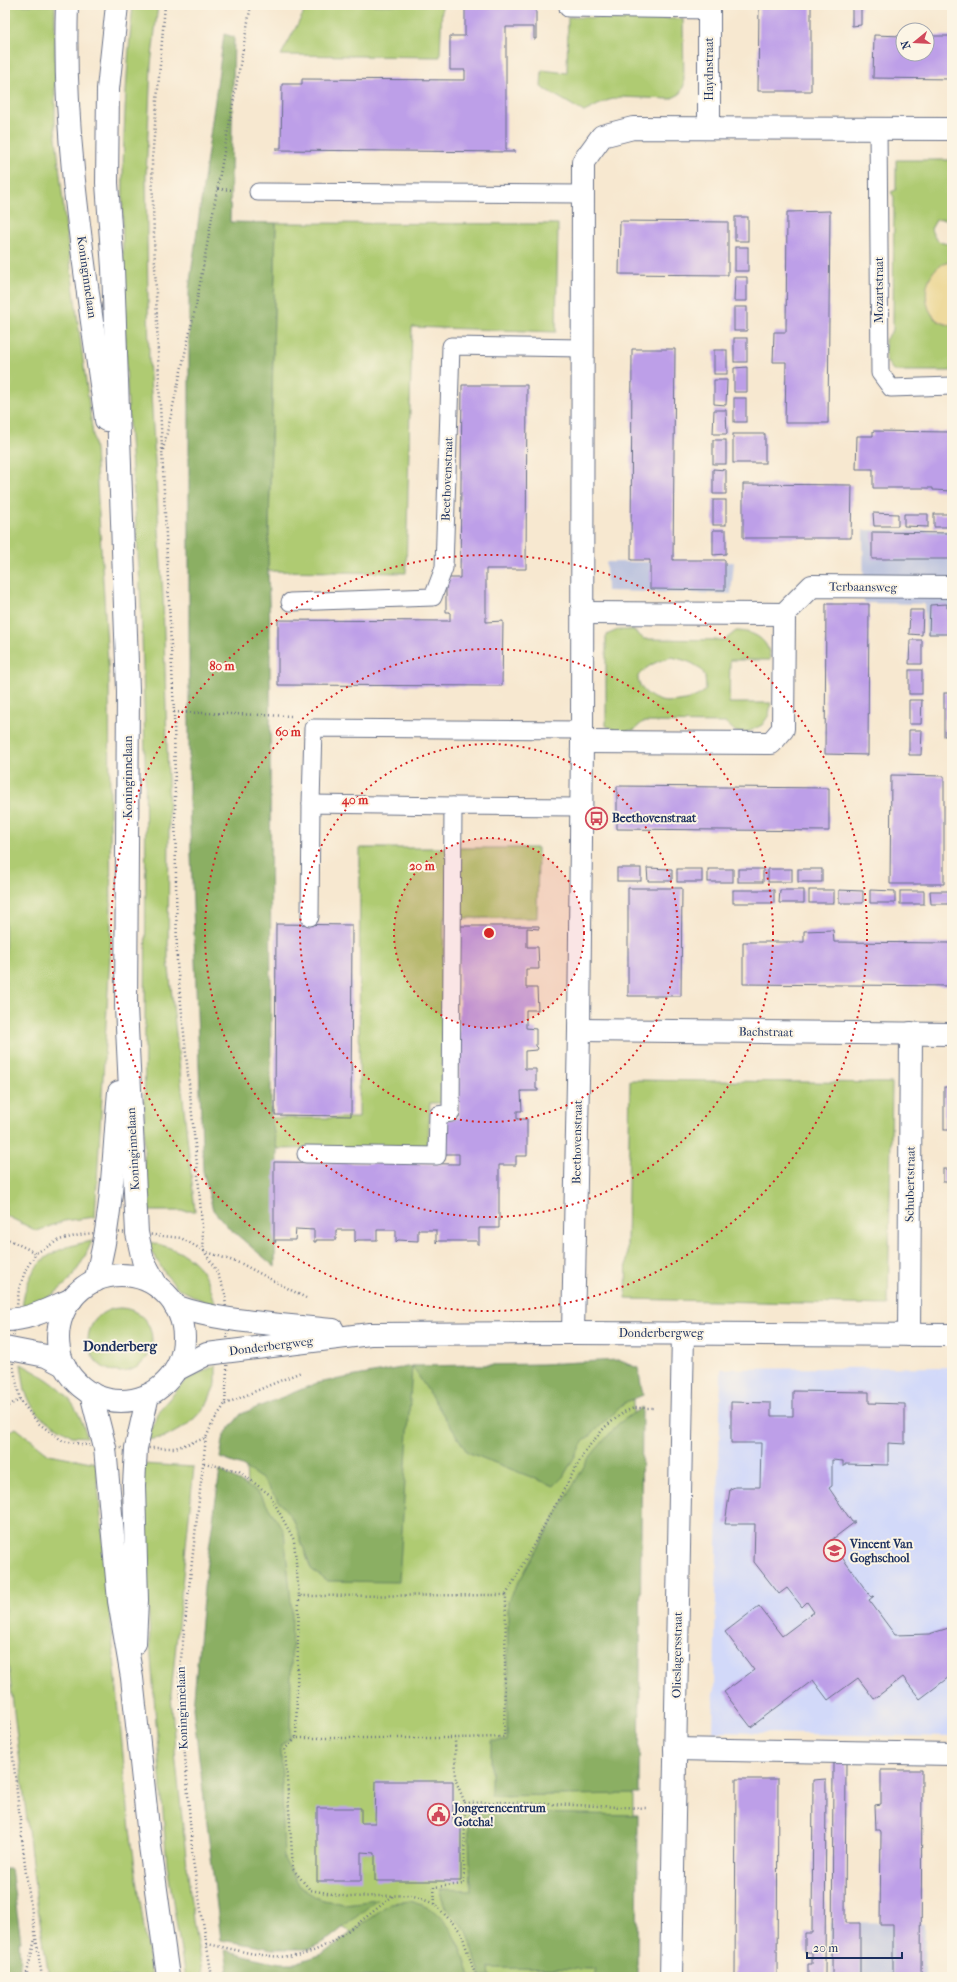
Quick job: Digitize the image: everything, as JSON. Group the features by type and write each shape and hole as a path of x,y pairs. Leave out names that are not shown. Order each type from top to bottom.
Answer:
{"street":[{"name":"Koninginnelaan","path":"67,5 65,44 72,174 123,548"},
{"name":"Koninginnelaan","path":"117,5 108,89 107,183 113,268 128,691 126,1007 137,1233 143,1260 157,1286"},
{"name":"Haydnstraat","path":"709,8 709,127"},
{"path":"709,127 952,129"},
{"name":"Beethovenstraat","path":"573,1333 580,1030 583,613 583,162 602,136 633,128 709,127"},
{"name":"Terbaansweg","path":"784,614 812,586 952,588"},
{"path":"582,736 771,743 783,729 784,614 583,613"},
{"name":"Koninginnelaan","path":"95,1281 107,1232 126,1007"},
{"name":"Bachstraat","path":"580,1030 952,1034"},
{"name":"Schubertstraat","path":"909,1335 911,1033"},
{"path":"127,1276 146,1280 157,1286 175,1306 183,1327 183,1349 176,1370 166,1382 148,1395 134,1400 119,1402 105,1399 80,1386 65,1366 59,1349 58,1332 63,1314 72,1299 82,1288 106,1277 127,1276"},
{"path":"5,1320 14,1320 29,1316 72,1299"},
{"name":"Donderbergweg","path":"175,1306 198,1314 226,1319 370,1334 683,1333 952,1335"},
{"name":"Olieslagersstraat","path":"671,1977 683,1333"},
{"name":"Donderbergweg","path":"176,1370 207,1354 370,1334"},
{"path":"5,1348 30,1351 46,1356 65,1366"},
{"path":"91,1393 105,1448 119,1601 132,1678 150,1846 168,1977"},
{"path":"132,1678 137,1600 134,1485 136,1448 148,1395"},
{"path":"675,1749 952,1754"}],"lane":[{"name":"Haydnstraat","path":"568,7 709,8"},
{"name":"Mozartstraat","path":"878,128 880,373 891,388 952,386"},
{"path":"258,192 583,194"},
{"name":"Beethovenstraat","path":"290,602 433,597 444,568 451,346 582,348"},
{"path":"310,917 313,728 582,736"},
{"path":"311,804 581,807"},
{"path":"306,1154 437,1156 438,1115 451,1113 453,806"}],"path":[{"path":"165,5 152,160 162,454 174,712 177,963 204,1251 242,1264 312,1301"},
{"path":"162,454 196,305 252,5"},
{"path":"174,712 304,716 313,728"},
{"path":"5,1238 36,1253"},
{"path":"5,1407 20,1400"},
{"path":"296,1738 504,1738 506,1595 585,1451 605,1427 624,1412 634,1408 682,1407"},
{"name":"Koninginnelaan","path":"206,1438 179,1676 193,1861 212,1977"},
{"path":"204,1463 239,1470 270,1495 294,1540 299,1596 296,1738 285,1749 293,1869 310,1890 349,1898 411,1895 435,1904 461,1932 476,1977"},
{"path":"299,1596 506,1595"},
{"path":"5,1685 26,1874 42,1977"},
{"path":"435,1904 434,1888 464,1884 465,1803 456,1781 455,1738"},
{"path":"465,1803 500,1802 579,1804 674,1810"},
{"path":"207,1944 275,1957 301,1955 328,1944 393,1896"},
{"path":"26,1977 36,1937"}],"shaded area":[{"path":"863,530 952,531 952,636 926,636 924,604 864,603"},
{"path":"606,562 734,562 731,594 607,591"},
{"name":"Vincent Van Goghschool","path":"952,1367 952,1737 713,1732 721,1369"},
{"path":"830,1923 925,1924 924,1977 830,1977"}],"green space":[{"path":"5,5 55,5 55,128 67,239 95,450 109,679 111,938 95,1217 64,1221 37,1231 5,1215"},
{"path":"133,5 158,5 151,65 146,176 149,359 163,598 169,821 168,959 195,1211 144,1211 146,851 144,707 140,577 130,434 123,255 123,155 125,105"},
{"path":"308,5 442,5 440,57 281,55"},
{"path":"568,17 683,19 684,85 680,94 670,99 620,97 606,101 584,112 541,87 542,70 567,73"},
{"path":"224,34 234,37 230,222 276,223 268,571 270,630 271,1118 277,1149 275,1267 229,1228 213,1210 203,1171 189,801 189,289"},
{"path":"896,160 952,160 952,222 944,219 936,220 931,229 935,238 942,243 949,244 952,241 952,261 939,266 931,313 935,319 952,326 952,371 894,371 886,361 885,340 893,330 894,197 891,192 896,190"},
{"path":"276,223 558,224 556,332 412,327 406,573 268,571"},
{"path":"618,630 633,630 644,639 725,640 736,631 743,631 755,635 764,642 767,647 770,660 730,660 729,703 771,703 769,715 762,725 748,732 736,732 726,723 643,722 634,730 618,731 606,726 606,635","holes":["672,657 692,663 700,669 705,677 706,687 702,693 684,700 665,702 653,698 645,692 640,685 638,676 649,666"]},
{"path":"360,848 538,848 537,918 444,918 442,1103 430,1103 428,1147 277,1149 271,1118 359,1118"},
{"path":"630,1080 892,1083 888,1305 626,1299"},
{"path":"92,1241 80,1266 66,1284 47,1298 22,1309 29,1280 35,1269 42,1261 63,1249"},
{"path":"145,1241 173,1249 193,1261 207,1280 216,1308 178,1288 166,1275"},
{"path":"114,1308 126,1308 143,1317 150,1328 152,1340 150,1352 143,1363 126,1372 114,1372 102,1367 93,1358 88,1346 88,1334 93,1322 102,1313"},
{"path":"618,1360 638,1368 643,1395 626,1402 583,1442 563,1477 554,1486 467,1452 412,1366 541,1364"},
{"path":"21,1364 45,1378 63,1392 77,1411 87,1437 72,1436 41,1417 31,1404 25,1391"},
{"path":"216,1365 216,1383 206,1406 189,1424 166,1437 147,1440 161,1408 185,1381"},
{"path":"412,1366 633,1383 633,1977 439,1977 295,1903 264,1834 244,1426"},
{"path":"412,1366 399,1582 327,1581 311,1569 294,1521 262,1479 242,1466 220,1458 224,1435 241,1414 317,1383"},
{"path":"642,1407 639,1794 491,1796 491,1741 507,1741 508,1601 588,1459 618,1424"},
{"path":"16,1428 49,1454 96,1463 130,1830 151,1977 49,1977 36,1896 5,1637 5,1433"},
{"path":"142,1464 194,1467 171,1694 176,1762 193,1921 203,1977 185,1977 167,1864 150,1645"},
{"path":"220,1470 259,1493 284,1531 292,1611 290,1738 281,1745 284,1859 300,1887 319,1899 344,1904 377,1900 330,1938 310,1949 273,1949 221,1940 193,1708 205,1577"},
{"path":"468,1812 638,1815 637,1977 595,1977 595,1969 489,1968 490,1977 481,1977 467,1931 445,1907 439,1889 471,1890"},
{"path":"5,1869 11,1869 21,1941 19,1941 20,1967 18,1977 5,1977"},
{"path":"411,1901 425,1906 440,1916 457,1940 465,1958 470,1977 229,1977 225,1950 264,1960 281,1963 295,1963 323,1954 390,1903"}],"sand":[{"path":"952,261 952,326 938,321 931,313 928,306 926,292 927,285 933,272 941,265"}],"building":[{"path":"465,5 536,5 536,39 534,39 534,27 506,27 506,149 515,150 515,152 276,150 276,148 281,148 282,84 302,84 302,79 465,80 465,70 450,70 450,36 465,36"},
{"path":"759,5 811,5 811,91 758,91"},
{"path":"852,5 861,5 861,25 852,26"},
{"path":"874,35 895,36 895,62 935,62 935,36 952,36 952,79 873,78"},
{"path":"830,211 828,423 785,423 786,362 773,362 774,332 786,332 787,212"},
{"path":"735,217 748,217 748,241 735,241"},
{"path":"620,221 728,222 728,275 619,274"},
{"path":"735,247 748,247 748,271 735,271"},
{"path":"735,277 747,277 747,301 734,301"},
{"path":"734,307 747,307 747,331 734,331"},
{"path":"734,338 747,338 747,362 734,362"},
{"path":"632,349 675,349 673,560 725,560 725,590 650,589 650,560 631,560"},
{"path":"714,350 727,350 727,374 714,374"},
{"path":"747,367 747,392 734,392 734,368"},
{"path":"714,380 727,380 726,405 714,404"},
{"path":"462,385 527,385 526,569 486,569 486,622 503,621 502,686 278,685 278,620 450,621 450,612 446,612 446,578 460,578"},
{"path":"734,398 746,398 746,422 734,422"},
{"path":"714,410 726,410 727,434 713,434"},
{"path":"873,431 952,432 952,491 933,490 933,488 873,488 873,469 856,469 857,436 873,436"},
{"path":"733,434 765,434 765,463 733,463"},
{"path":"713,440 726,440 726,464 713,464"},
{"path":"713,469 726,470 726,494 713,494"},
{"path":"743,484 852,485 851,538 743,538"},
{"path":"713,500 726,500 726,525 713,525"},
{"path":"873,513 898,514 898,526 874,526"},
{"path":"904,514 928,514 928,527 904,526"},
{"path":"934,514 952,514 952,527 934,527"},
{"path":"713,530 726,530 726,554 713,555"},
{"path":"872,532 952,533 952,559 872,559"},
{"path":"826,604 869,604 868,755 825,754"},
{"path":"947,604 947,608 952,608 952,634 929,634 930,605"},
{"path":"910,610 923,610 922,635 909,634"},
{"path":"910,640 922,640 922,664 909,664"},
{"path":"909,670 922,670 922,694 909,694"},
{"path":"944,693 952,693 952,736 944,736"},
{"path":"909,700 922,700 921,724 909,724"},
{"path":"909,730 922,730 921,755 909,755"},
{"path":"891,775 944,776 944,884 890,884"},
{"path":"617,786 829,788 829,831 617,829"},
{"path":"617,868 641,868 641,881 617,881"},
{"path":"647,868 672,869 672,881 648,881"},
{"path":"677,869 702,869 702,882 677,882"},
{"path":"708,869 733,869 733,882 708,882"},
{"path":"738,869 763,869 763,882 738,882"},
{"path":"768,869 792,869 792,882 768,882"},
{"path":"798,869 822,869 822,882 798,882"},
{"path":"628,888 682,888 681,996 628,996"},
{"path":"733,890 774,890 774,903 733,903"},
{"path":"780,890 804,890 804,903 779,903"},
{"path":"809,890 834,890 834,903 809,903"},
{"path":"839,890 863,891 863,903 839,903"},
{"path":"870,890 895,891 895,903 870,903"},
{"path":"900,891 924,891 924,904 900,904"},
{"path":"930,891 952,891 952,904 931,904"},
{"path":"276,924 352,925 351,1116 275,1115"},
{"path":"459,926 539,926 539,929 527,928 527,947 538,947 539,969 526,969 526,988 537,988 538,1010 526,1010 526,1028 536,1029 536,1046 538,1048 537,1050 525,1051 525,1069 536,1069 536,1089 538,1089 538,1091 521,1091 522,1111 517,1111 517,1119 527,1119 527,1156 516,1156 516,1165 499,1165 499,1228 479,1228 479,1244 477,1244 477,1241 438,1241 436,1243 436,1230 418,1230 418,1241 398,1240 396,1242 396,1230 377,1230 377,1240 357,1240 355,1242 355,1230 336,1230 336,1240 316,1240 316,1242 314,1242 314,1230 296,1229 295,1240 275,1240 276,1242 274,1243 274,1162 459,1164 459,1154 443,1154 443,1120 459,1118"},
{"path":"833,930 834,942 952,943 952,986 743,984 743,942 804,942 804,931"},
{"path":"944,1087 952,1087 952,1130 944,1130"},
{"path":"943,1169 952,1169 952,1182 943,1182"},
{"path":"793,1391 869,1392 869,1403 905,1404 905,1444 888,1443 888,1465 845,1464 845,1466 843,1466 843,1461 832,1460 832,1486 829,1488 852,1522 855,1522 830,1541 871,1597 874,1596 869,1600 895,1635 929,1634 952,1627 952,1681 949,1677 920,1699 903,1677 874,1699 858,1678 828,1700 813,1680 751,1727 724,1692 754,1670 725,1632 759,1606 782,1636 814,1612 807,1602 802,1607 787,1588 779,1594 754,1562 755,1524 725,1524 730,1489 735,1487 760,1487 761,1443 731,1443 731,1402 771,1403 771,1416 793,1416"},
{"path":"833,1763 846,1763 845,1923 860,1923 860,1977 832,1977"},
{"path":"881,1770 922,1770 921,1977 893,1977 893,1925 880,1925 881,1832 880,1830 876,1830 875,1805 881,1804"},
{"path":"736,1779 778,1779 777,1977 735,1977"},
{"path":"826,1779 825,1977 808,1977 808,1964 812,1964 812,1953 805,1953 805,1933 812,1933 813,1780"},
{"path":"376,1781 453,1781 453,1823 461,1823 461,1881 375,1881 375,1853 361,1852 361,1881 317,1881 317,1808 361,1808 361,1823 375,1823"}],"place":[{"name":"Beethovenstraat","path":"597,818"},
{"name":"Vincent Van Goghschool","path":"834,1551"},
{"name":"Jongerencentrum Gotcha!","path":"438,1815"}],"district":[{"name":"Donderberg","path":"120,1346"}]}
